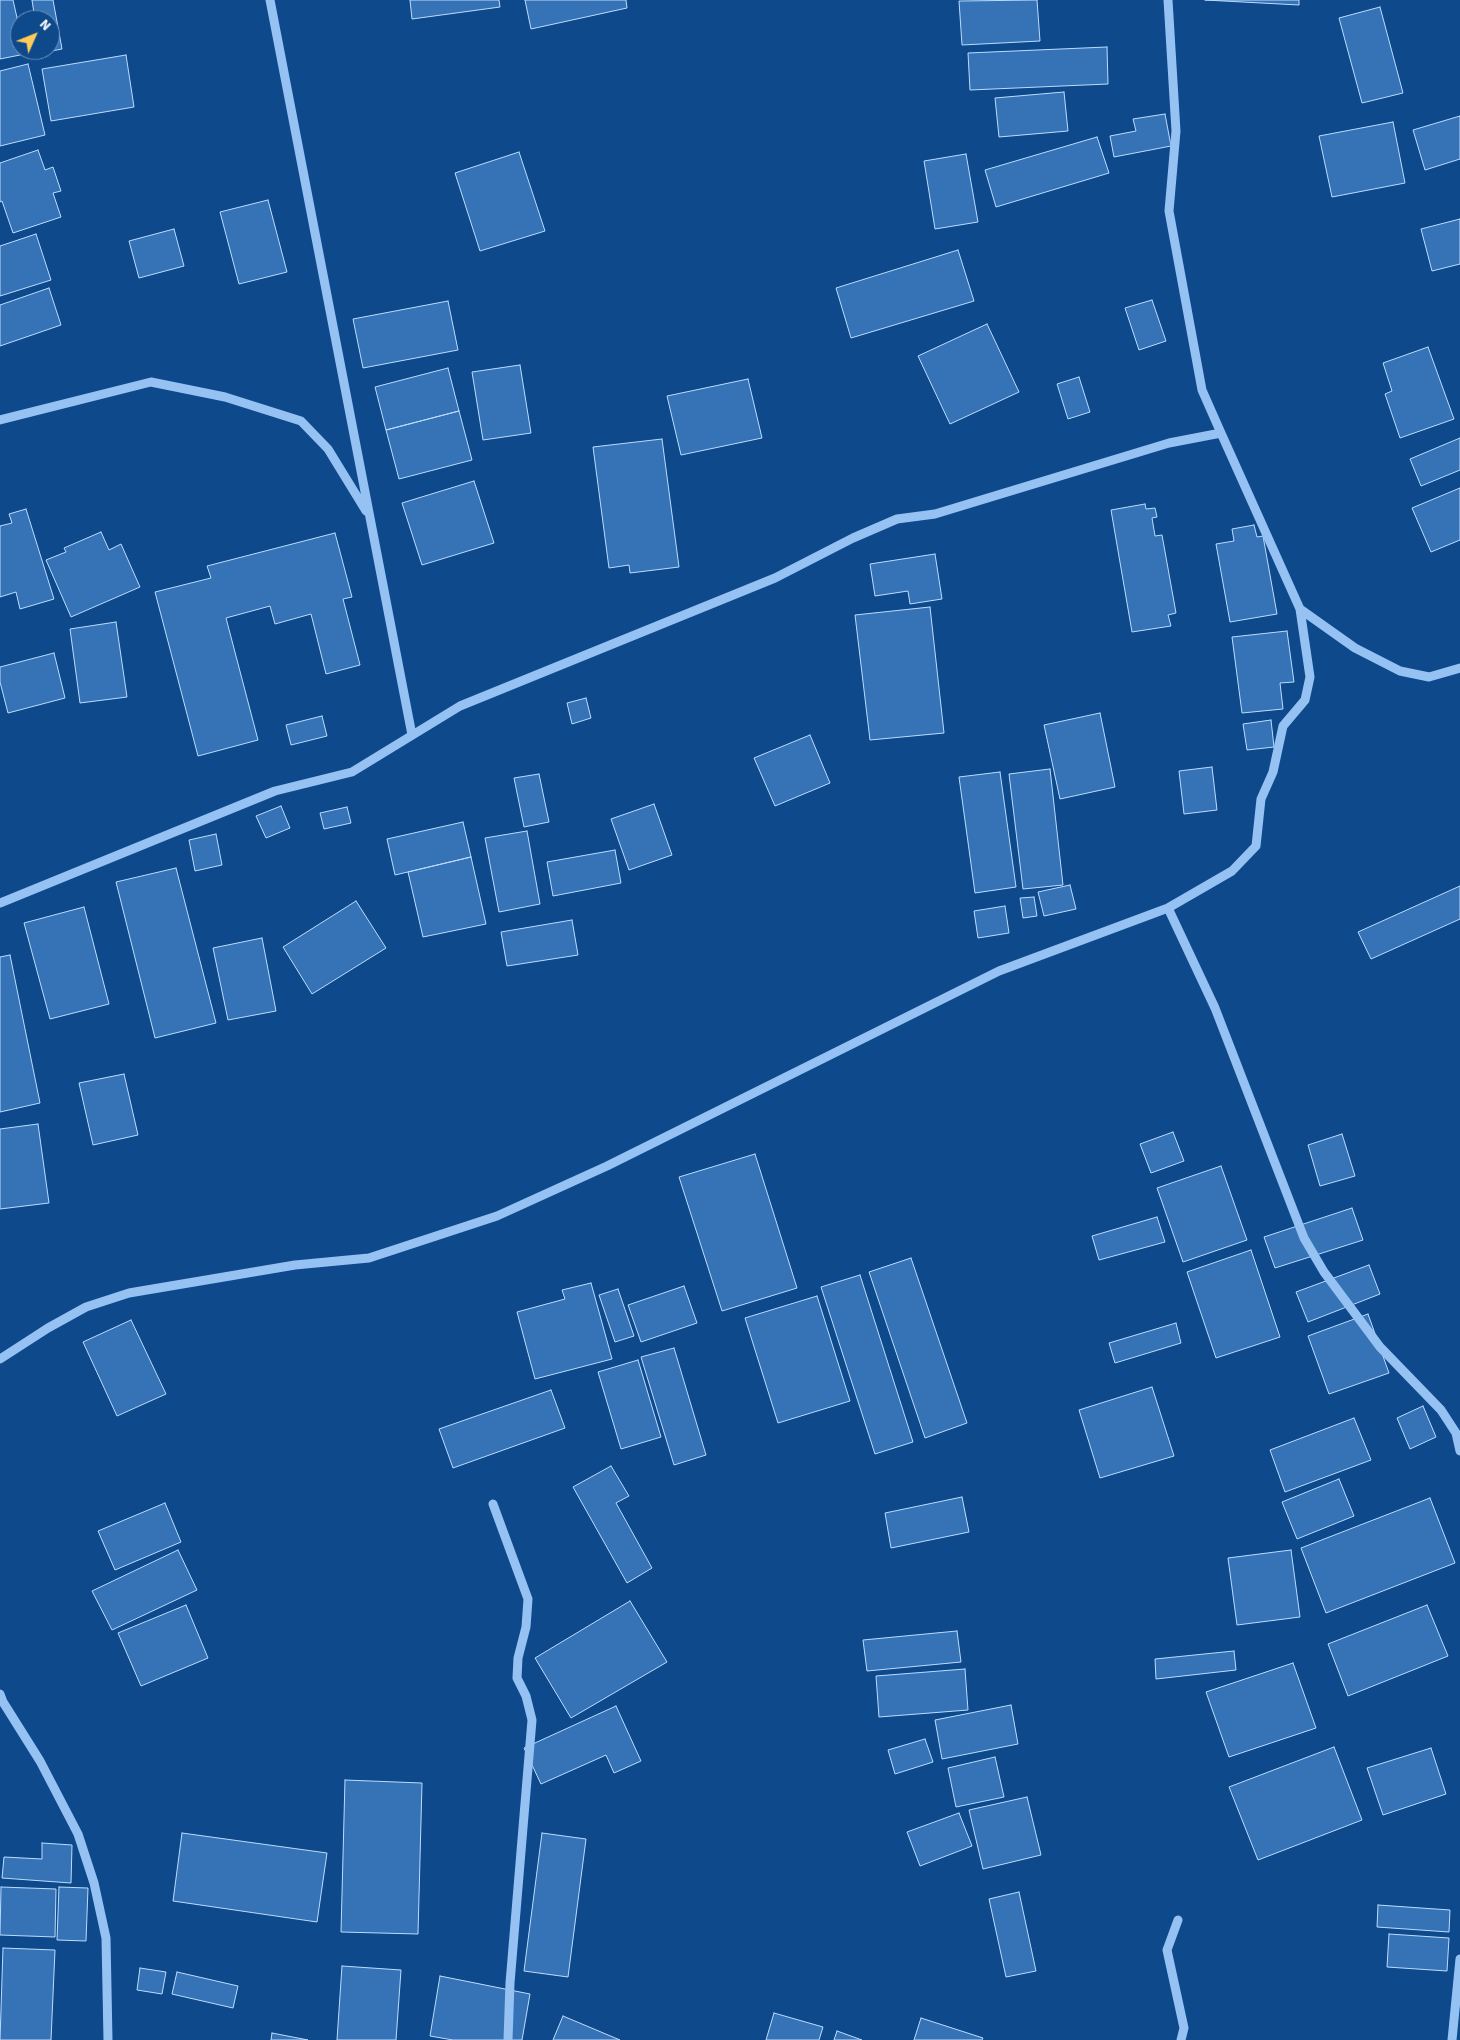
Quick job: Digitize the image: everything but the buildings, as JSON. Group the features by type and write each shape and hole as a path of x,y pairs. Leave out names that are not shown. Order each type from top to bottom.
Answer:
{"street":[{"path":"270,0 412,735"},
{"path":"0,1359 48,1328 86,1307 129,1293 295,1265 369,1258 497,1216 608,1166 999,971 1168,908 1232,871 1256,846 1261,799 1273,772 1283,726 1305,700 1310,677 1300,608 1202,390 1169,211 1176,131 1168,0"},
{"path":"0,420 151,382 225,397 301,421 328,449 370,516"},
{"path":"0,903 275,791 352,772 460,706 775,578 852,538 897,518 935,514 1169,443 1221,433"},
{"path":"1300,608 1355,648 1400,670 1429,676 1460,668"},
{"path":"1168,908 1215,1008 1304,1238 1324,1272 1380,1347 1441,1410 1456,1433 1460,1451"},
{"path":"493,1504 528,1599 526,1627 518,1658 517,1678 526,1696 532,1720 510,1983 508,2040"},
{"path":"0,1694 2,1702 40,1761 78,1834 94,1883 106,1938 108,2040"},
{"path":"1178,1920 1167,1950 1184,2028 1181,2040"},
{"path":"1452,2040 1460,1959"}]}
